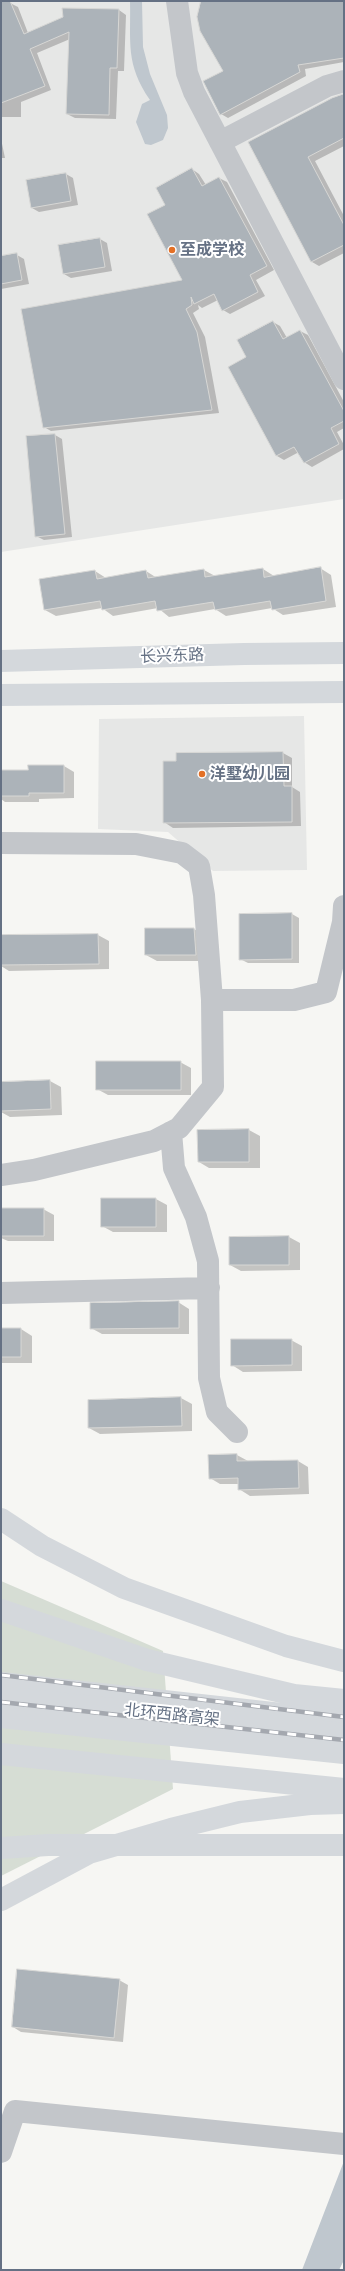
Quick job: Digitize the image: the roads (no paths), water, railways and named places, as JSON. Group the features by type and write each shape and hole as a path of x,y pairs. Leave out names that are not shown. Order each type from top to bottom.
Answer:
{"main road":[{"name":"长兴东路","path":"1,661 244,654 344,653"},
{"path":"1,695 344,692"},
{"path":"1,1519 42,1546 124,1588 286,1646 344,1661"},
{"path":"1,1532 42,1546"},
{"path":"1,1610 147,1660 294,1695 344,1700"},
{"path":"1,1683 292,1715 344,1718"},
{"name":"北环西路高架","path":"1,1697 344,1734"},
{"name":"北环西路高架","path":"1,1717 344,1753"},
{"path":"1,1754 344,1789"},
{"path":"1,1900 89,1853 171,1829 240,1812 310,1804 344,1804"},
{"path":"1,1848 48,1845 344,1845"}],"street":[{"path":"177,1 188,73 194,92 344,379"},
{"path":"220,142 327,86 344,80"},
{"path":"1,843 136,844 182,853 199,866 204,895 212,1000 213,1087 179,1128 154,1141 34,1170 1,1175"},
{"path":"212,1000 294,1000 326,992 343,922 344,906"},
{"path":"171,1132 174,1168 196,1217 208,1261 209,1378 217,1412 237,1432"},
{"path":"1,1293 209,1288"},
{"path":"1,2152 15,2111 344,2144"}],"railway":[{"path":"1,1675 344,1717"},
{"path":"1,1702 344,1740"}],"place":[{"name":"至成学校","path":"172,250"},
{"name":"洋墅幼儿园","path":"202,774"}]}
